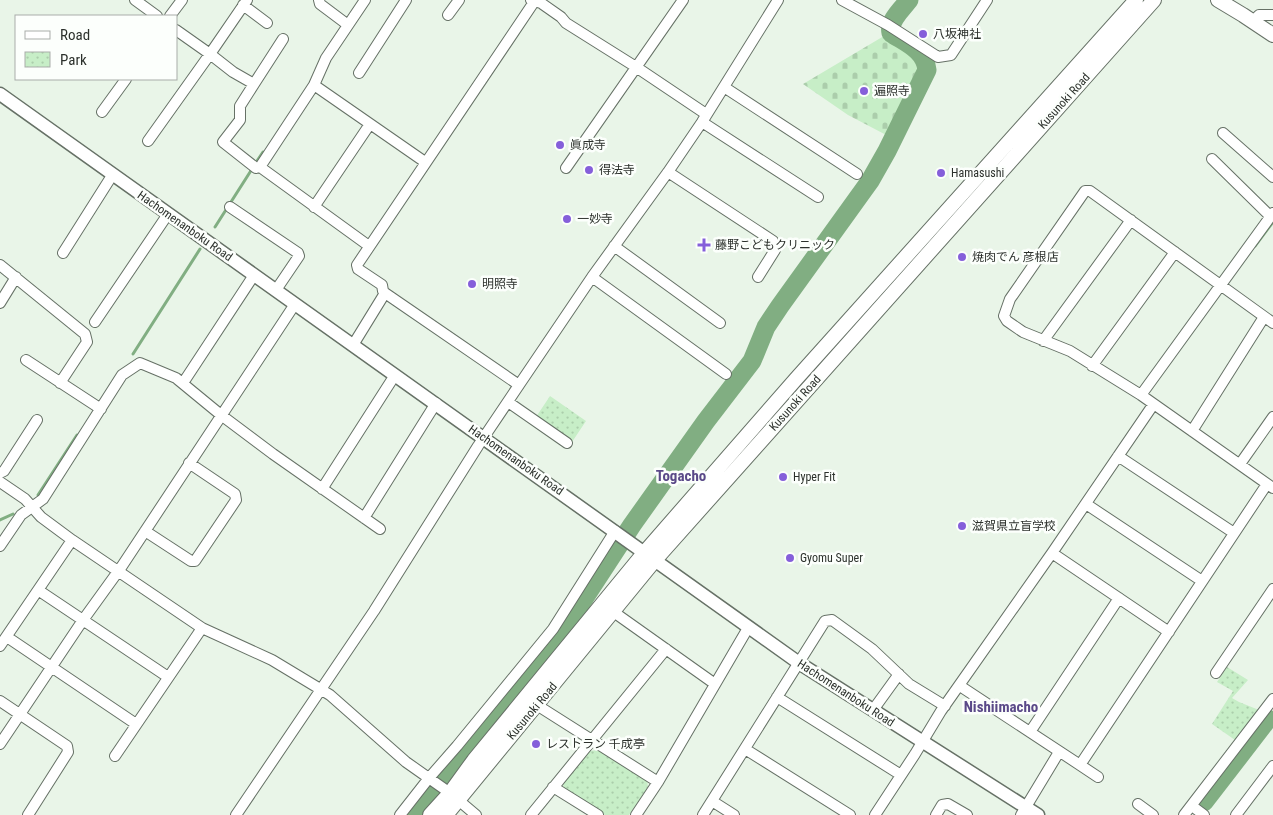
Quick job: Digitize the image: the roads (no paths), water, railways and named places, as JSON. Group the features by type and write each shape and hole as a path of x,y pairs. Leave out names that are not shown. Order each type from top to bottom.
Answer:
{"main road":[{"name":"Kusunoki Road","path":"442,788 537,705 614,612 650,557 796,379 1136,0"},
{"name":"Kusunoki Road","path":"430,815 442,788 474,760 602,604 650,557 1154,0"},
{"path":"1218,0 1273,35"},
{"name":"Kusunoki Road","path":"442,788 446,815"}],"street":[{"path":"171,15 182,0"},
{"path":"319,0 320,4 348,25"},
{"path":"260,168 314,85 326,58 365,0"},
{"path":"359,73 406,0"},
{"path":"448,15 459,0"},
{"path":"566,168 683,0"},
{"path":"236,815 374,611 484,437 592,277 668,172 704,118 778,0"},
{"path":"842,0 891,27 938,58 951,54 987,0"},
{"path":"137,1 156,15"},
{"path":"519,385 385,293 382,285 358,269 357,265 533,1 541,3 562,17 566,23 636,67 704,118 818,197"},
{"path":"148,141 245,3 267,23"},
{"path":"1252,21 1259,14 1273,15"},
{"path":"178,31 233,72 254,84"},
{"path":"283,39 240,106 240,120 223,142 256,168 260,168 369,246"},
{"path":"102,112 125,80"},
{"path":"314,85 425,162"},
{"path":"724,87 857,174"},
{"name":"Hachomenanboku Road","path":"0,94 484,437 748,628 1024,811 1038,815"},
{"path":"314,207 370,124"},
{"path":"1223,133 1273,178"},
{"path":"1141,395 1272,215 1212,159"},
{"path":"668,172 773,242 775,250 758,277"},
{"path":"63,253 113,174"},
{"path":"1080,765 1234,533 1270,486 1153,405 1141,395 1070,352 1022,332 1007,321 1004,316 1010,299 1041,257 1085,191 1090,191 1269,320 1192,431"},
{"path":"230,208 298,253 299,256 276,290"},
{"path":"95,322 168,214"},
{"path":"1043,341 1131,220"},
{"path":"614,246 720,323"},
{"path":"1092,366 1175,252"},
{"path":"0,265 85,334 87,342 60,383"},
{"path":"183,383 254,275"},
{"path":"0,303 16,277"},
{"path":"592,277 726,374"},
{"path":"353,344 385,293"},
{"path":"0,744 83,620 118,572 294,304"},
{"path":"26,360 101,409"},
{"path":"0,546 21,515 43,499 122,375 140,364 176,378 221,415 380,529"},
{"path":"322,489 395,375"},
{"path":"508,402 567,442"},
{"path":"364,518 436,403"},
{"path":"875,815 945,706 1153,405"},
{"path":"1240,464 1273,418"},
{"path":"0,474 4,471 36,420"},
{"path":"1118,456 1234,533"},
{"path":"145,531 191,561 195,561 236,500 234,494 189,463"},
{"path":"0,482 25,499 41,517 72,540 202,628 272,660 321,690 406,762 476,815"},
{"path":"1086,504 1202,581"},
{"path":"400,815 442,788 457,746 553,629 621,535"},
{"path":"0,646 72,540"},
{"path":"1052,553 1169,632"},
{"path":"1216,672 1273,589"},
{"path":"38,590 168,677"},
{"path":"1030,732 1119,598"},
{"path":"602,604 715,684"},
{"path":"703,815 825,621 832,620 872,649 916,689 945,706"},
{"path":"115,756 202,628"},
{"path":"636,815 658,782 748,628"},
{"path":"6,637 136,724"},
{"path":"531,815 666,649"},
{"path":"874,710 899,674"},
{"path":"960,686 1098,777"},
{"path":"777,697 901,775"},
{"path":"525,698 658,782"},
{"path":"0,701 67,746 68,752 28,815"},
{"path":"1184,815 1271,705"},
{"path":"744,749 850,815"},
{"path":"1024,811 1059,752"},
{"path":"1236,815 1273,766"},
{"path":"554,787 598,815"},
{"path":"712,801 734,815"},
{"path":"936,815 942,805 948,804 966,815"},
{"path":"1138,804 1153,815"},
{"path":"1192,806 1204,815"}],"waterway":[{"path":"411,815 570,620 632,525 706,421 752,361 766,327 870,181 927,70 923,57 919,52 891,33 894,20 909,0"},
{"path":"255,164 263,152"},
{"path":"215,227 252,169"},
{"path":"1255,246 1273,222"},
{"path":"133,354 200,249"},
{"path":"38,495 77,435"},
{"path":"0,520 13,514"},
{"path":"1204,802 1268,719"}],"place":[{"name":"八坂神社","path":"923,34"},
{"name":"遍照寺","path":"864,91"},
{"name":"眞成寺","path":"560,145"},
{"name":"得法寺","path":"589,170"},
{"name":"Hamasushi","path":"941,173"},
{"name":"一妙寺","path":"567,219"},
{"name":"藤野こどもクリニック","path":"704,245"},
{"name":"焼肉でん 彦根店","path":"962,257"},
{"name":"明照寺","path":"472,284"},
{"name":"Hyper Fit","path":"783,477"},
{"name":"滋賀県立盲学校","path":"962,526"},
{"name":"Gyomu Super","path":"790,558"},
{"name":"レストラン 千成亭","path":"536,744"}],"district":[{"name":"Togacho","path":"681,476"},
{"name":"Nishiimacho","path":"1001,707"}]}
